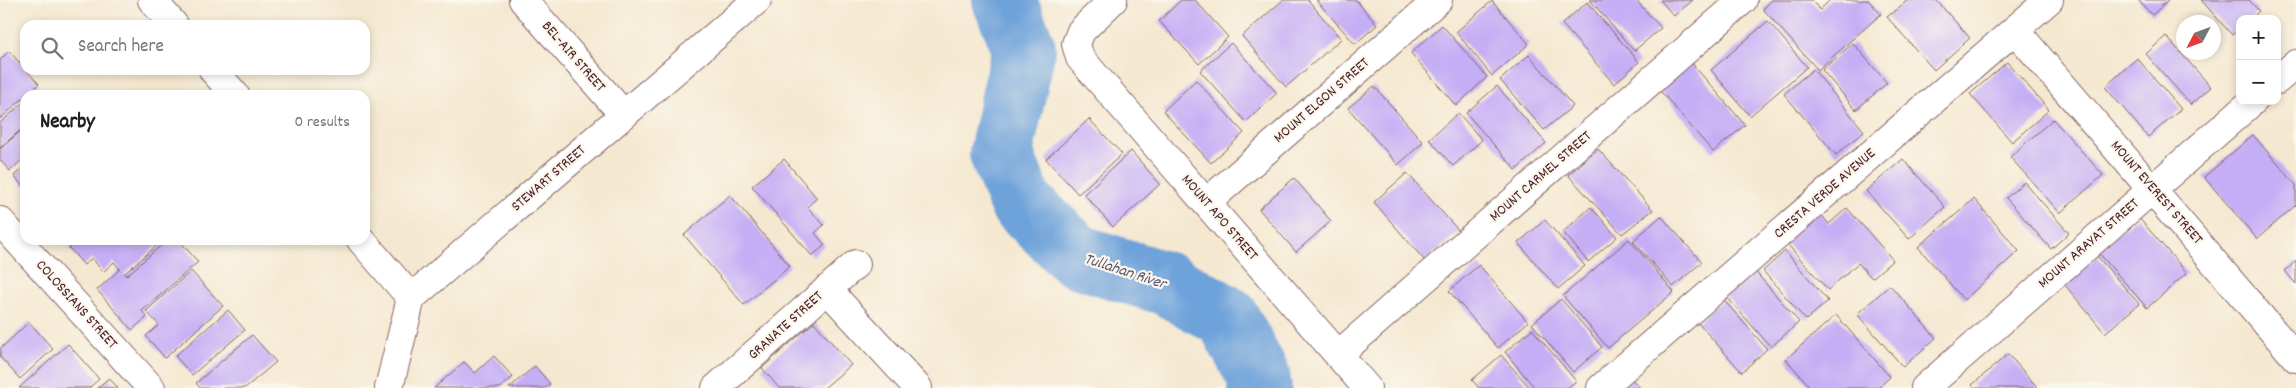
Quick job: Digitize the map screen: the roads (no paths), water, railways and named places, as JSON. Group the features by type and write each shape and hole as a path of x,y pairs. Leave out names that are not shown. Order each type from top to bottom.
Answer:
{"street":[{"path":"152,0 170,20"},
{"name":"BEL-AIR STREET","path":"523,0 624,115"},
{"name":"STEWART STREET","path":"412,298 757,0"},
{"name":"MOUNT APO STREET","path":"1113,0 1081,31 1076,44 1080,58 1367,388"},
{"name":"MOUNT ELGON STREET","path":"1206,203 1438,0"},
{"name":"MOUNT CARMEL STREET","path":"1338,354 1743,0"},
{"name":"CRESTA VERDE AVENUE","path":"1601,388 2048,0"},
{"name":"MOUNT EVEREST STREET","path":"2015,30 2296,358"},
{"path":"2281,77 2296,64"},
{"path":"217,75 231,90"},
{"name":"MOUNT ARAYAT STREET","path":"1934,385 2248,105"},
{"name":"COLOSSIANS STREET","path":"0,221 20,243"},
{"name":"COLOSSIANS STREET","path":"22,245 151,388"},
{"path":"365,245 412,298 389,388"},
{"name":"GRANATE STREET","path":"716,388 856,264"},
{"path":"827,289 918,388"}],"waterway":[{"name":"Tullahan River","path":"1004,0 1024,48 1001,153 1021,203 1077,256 1167,284 1227,317 1258,375 1260,388"}]}
